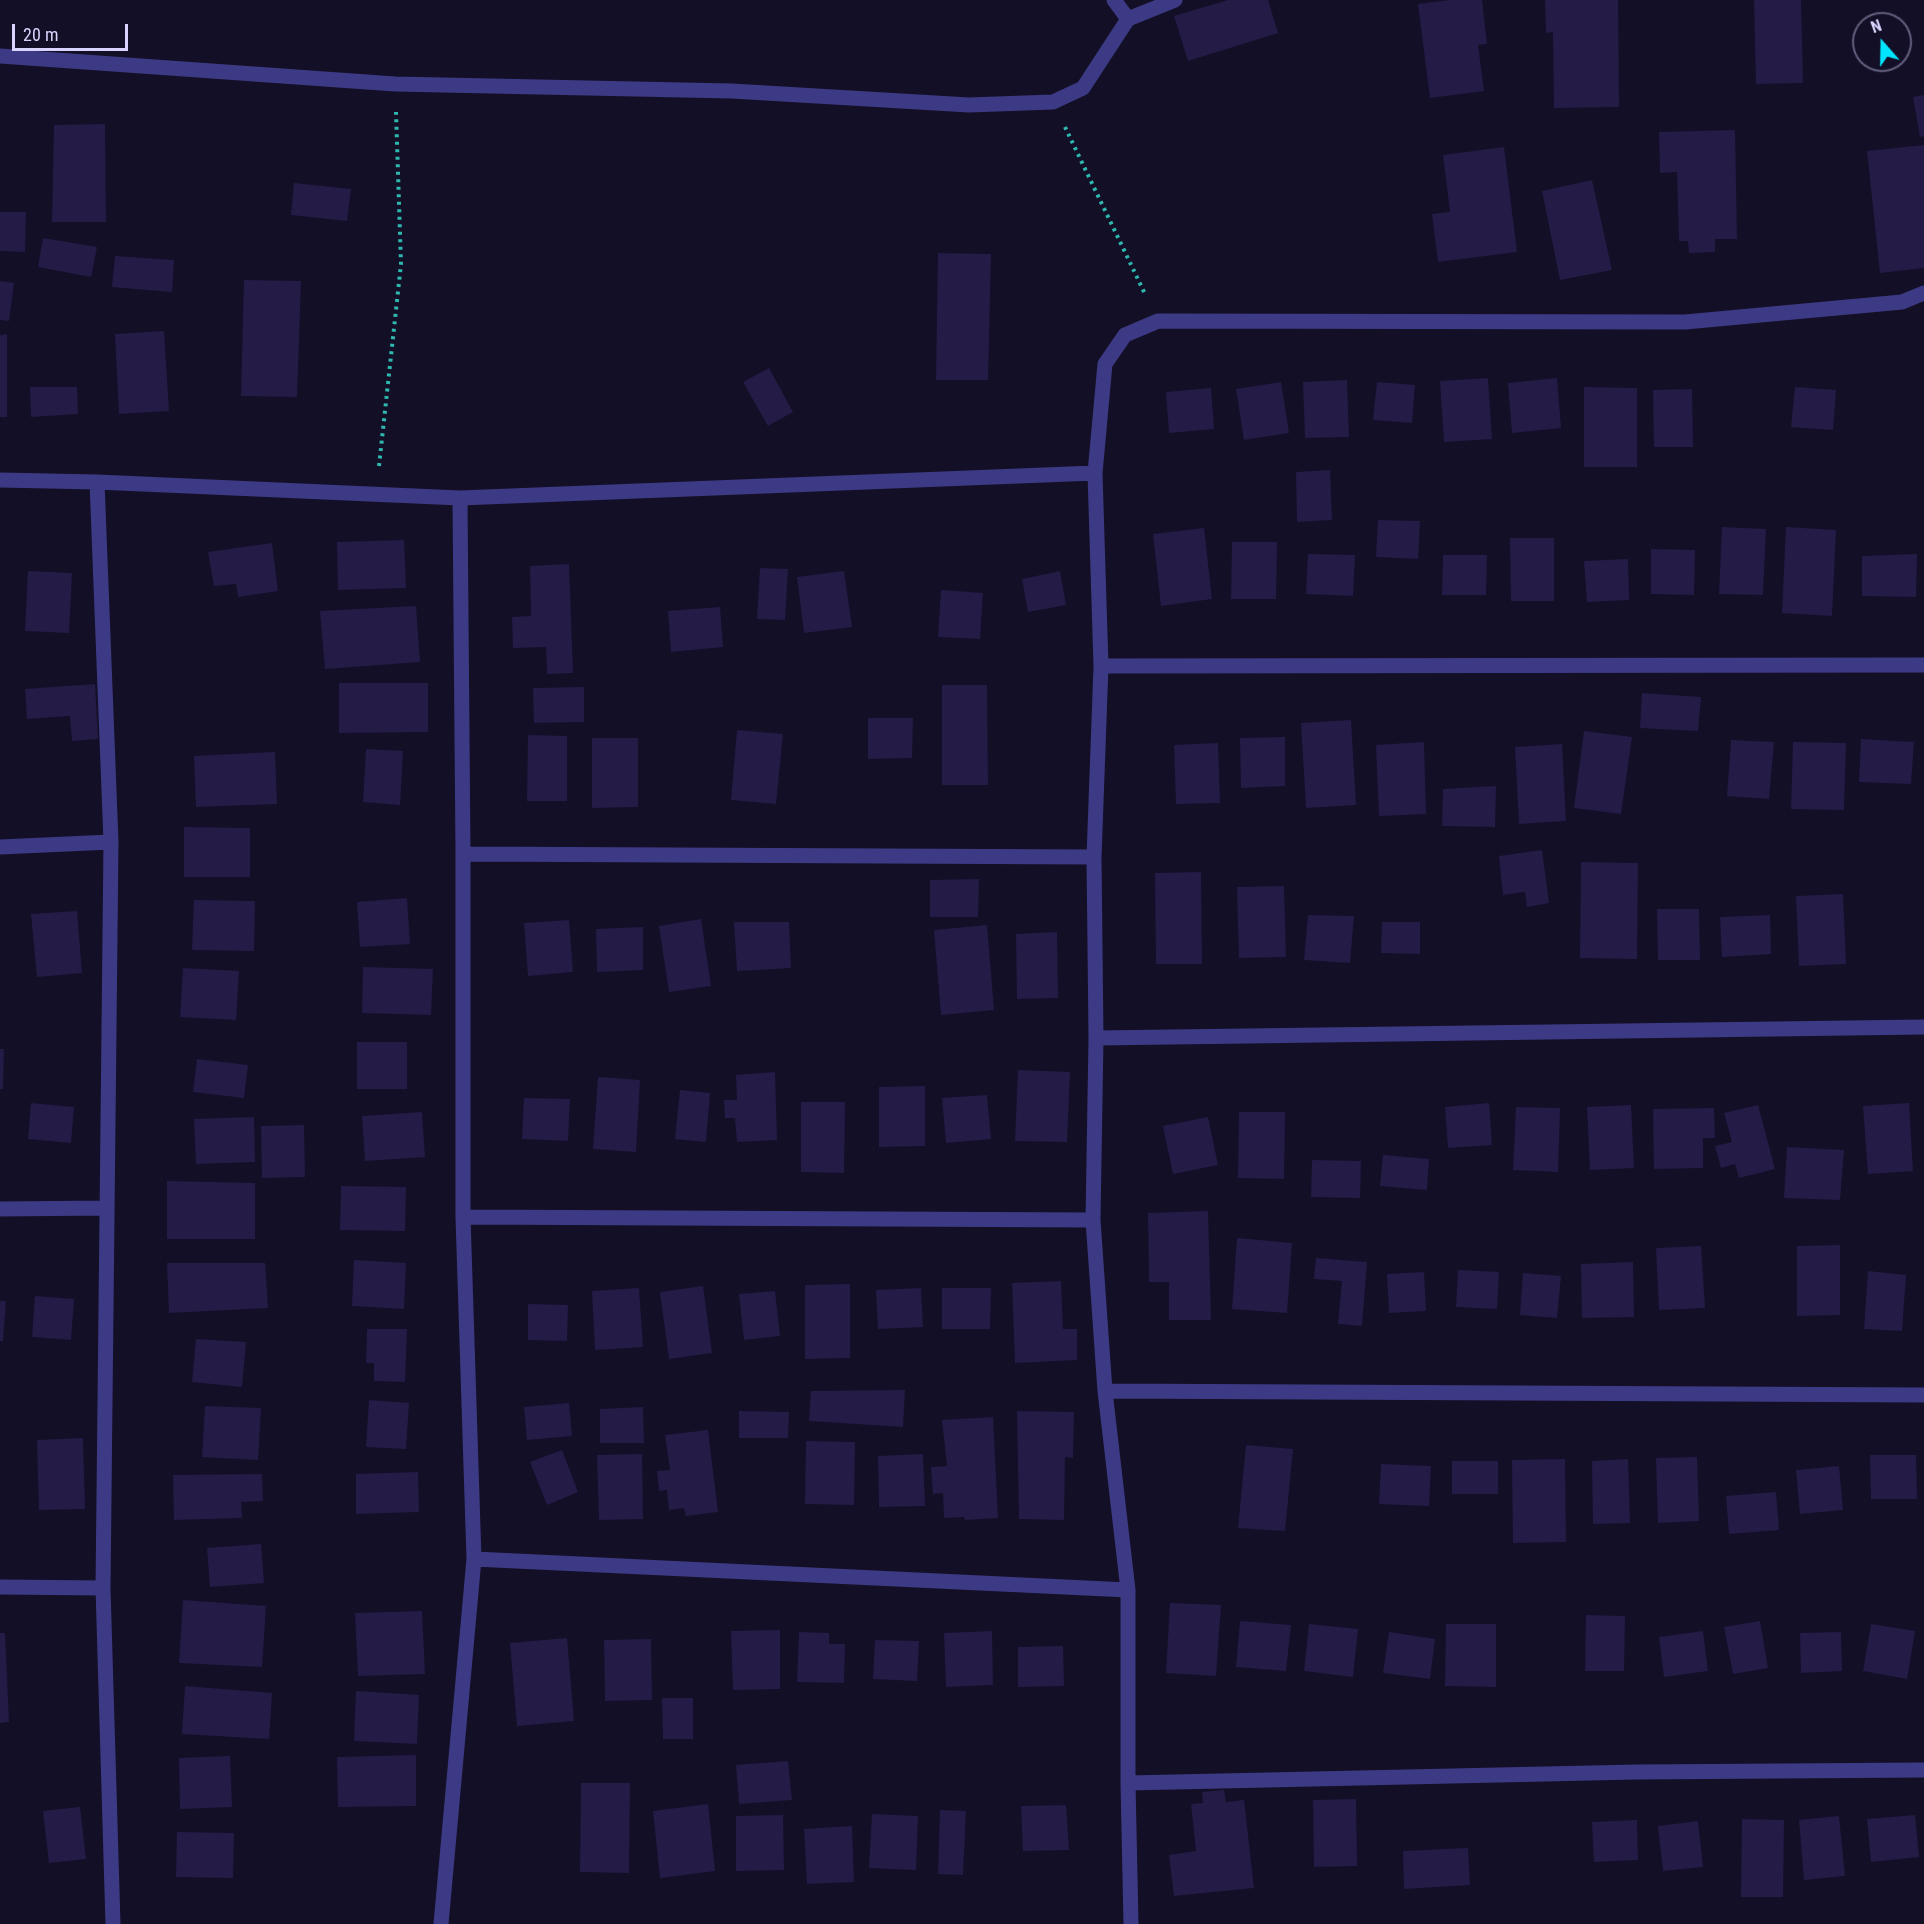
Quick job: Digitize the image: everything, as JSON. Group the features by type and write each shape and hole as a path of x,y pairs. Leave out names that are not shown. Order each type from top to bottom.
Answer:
{"street":[{"path":"1114,0 1128,19"},
{"path":"0,56 395,84 732,91 969,105 1053,102 1083,88 1128,19 1175,0"},
{"path":"1131,1924 1128,1590 1105,1391 1093,1220 1096,1038 1094,856 1101,666 1095,473 1105,364 1125,334 1158,321 1685,322 1902,302 1924,293"},
{"path":"0,480 460,498 1095,473"},
{"path":"97,482 111,842 103,1588 113,1924"},
{"path":"441,1924 474,1559 462,1217 460,498"},
{"path":"1101,666 1924,665"},
{"path":"0,847 111,842"},
{"path":"462,854 1094,856"},
{"path":"1096,1038 1924,1027"},
{"path":"0,1209 106,1208"},
{"path":"462,1217 1093,1220"},
{"path":"1105,1391 1924,1395"},
{"path":"474,1559 1128,1590"},
{"path":"0,1587 103,1588"},
{"path":"1128,1783 1637,1772 1924,1770"}],"path":[{"path":"376,494 400,264 395,84"},
{"path":"1053,102 1158,321"}],"building":[{"path":"1228,0 1268,0 1278,33 1188,61 1174,16"},
{"path":"1450,0 1482,0 1487,44 1478,45 1484,91 1430,98 1418,4"},
{"path":"1545,0 1618,0 1619,107 1554,108 1553,32 1546,33"},
{"path":"1754,0 1801,0 1803,83 1756,84"},
{"path":"1924,95 1924,136 1920,137 1913,97"},
{"path":"105,124 106,222 52,222 54,125"},
{"path":"1735,130 1737,239 1715,239 1715,252 1689,253 1688,241 1679,241 1677,172 1660,173 1659,132"},
{"path":"1924,145 1924,268 1880,273 1867,151"},
{"path":"1504,147 1517,252 1438,262 1432,214 1450,212 1443,155"},
{"path":"1592,180 1612,270 1560,280 1542,191"},
{"path":"294,183 351,189 347,221 291,215"},
{"path":"0,212 26,212 25,252 0,251"},
{"path":"43,238 97,247 91,277 38,267"},
{"path":"938,253 991,254 988,380 936,380"},
{"path":"115,256 174,260 172,292 112,287"},
{"path":"244,280 301,281 297,397 241,396"},
{"path":"0,281 14,283 9,321 0,320"},
{"path":"164,331 169,411 119,414 115,334"},
{"path":"7,334 7,417 0,417 0,335"},
{"path":"769,368 793,412 768,426 743,382"},
{"path":"1488,378 1492,439 1444,442 1440,381"},
{"path":"1557,378 1561,428 1512,433 1508,383"},
{"path":"1347,380 1349,437 1305,438 1303,382"},
{"path":"1281,382 1289,433 1244,440 1236,389"},
{"path":"1377,382 1415,385 1412,423 1373,420"},
{"path":"30,387 77,387 78,414 31,417"},
{"path":"1584,387 1637,388 1637,467 1584,467"},
{"path":"1795,387 1836,390 1833,430 1791,427"},
{"path":"1211,388 1214,429 1169,433 1166,392"},
{"path":"1692,389 1693,447 1654,447 1653,390"},
{"path":"1330,470 1332,520 1297,522 1296,472"},
{"path":"1378,520 1420,521 1418,559 1376,557"},
{"path":"1722,527 1766,529 1763,595 1719,594"},
{"path":"1786,527 1836,530 1832,616 1782,613"},
{"path":"1204,528 1212,599 1161,606 1153,534"},
{"path":"1510,538 1554,538 1554,601 1511,601"},
{"path":"404,540 406,588 338,590 337,542"},
{"path":"1232,542 1277,542 1276,599 1231,599"},
{"path":"272,543 278,591 238,597 236,584 214,586 208,552"},
{"path":"1651,549 1695,550 1694,595 1651,594"},
{"path":"1308,554 1355,555 1353,596 1306,594"},
{"path":"1917,554 1916,597 1862,596 1862,556"},
{"path":"1443,555 1487,555 1486,595 1442,595"},
{"path":"1628,559 1629,600 1587,602 1584,561"},
{"path":"569,564 573,673 547,674 546,647 513,648 512,617 531,616 530,566"},
{"path":"760,568 788,569 785,620 757,619"},
{"path":"28,571 72,573 69,633 25,631"},
{"path":"844,571 852,627 804,633 797,577"},
{"path":"1060,571 1066,605 1028,612 1022,579"},
{"path":"941,590 983,593 980,639 938,637"},
{"path":"416,606 420,662 325,669 320,611"},
{"path":"720,607 723,647 671,652 668,611"},
{"path":"339,683 428,683 428,732 339,733"},
{"path":"95,684 98,739 72,741 70,716 27,719 25,689"},
{"path":"942,685 987,685 988,785 942,785"},
{"path":"584,687 584,722 534,723 533,688"},
{"path":"1642,693 1701,697 1698,731 1640,728"},
{"path":"868,718 913,718 912,758 868,759"},
{"path":"1351,720 1356,805 1306,808 1301,723"},
{"path":"737,730 783,734 776,804 731,800"},
{"path":"1584,731 1632,737 1621,814 1574,808"},
{"path":"528,735 567,736 567,801 527,801"},
{"path":"1285,737 1285,786 1241,788 1240,738"},
{"path":"592,738 638,738 638,807 592,808"},
{"path":"1861,739 1914,742 1911,784 1859,782"},
{"path":"1731,740 1774,742 1769,799 1727,796"},
{"path":"1424,742 1426,814 1379,816 1376,745"},
{"path":"1793,742 1846,743 1844,810 1791,809"},
{"path":"1218,743 1220,803 1176,804 1174,745"},
{"path":"1562,744 1566,821 1519,824 1515,747"},
{"path":"366,749 403,751 400,805 363,802"},
{"path":"275,752 277,804 196,807 194,756"},
{"path":"1496,786 1495,827 1442,826 1443,789"},
{"path":"184,827 250,828 250,877 184,877"},
{"path":"1542,850 1549,903 1527,907 1525,892 1503,895 1499,856"},
{"path":"1581,862 1638,863 1637,959 1580,958"},
{"path":"1201,872 1202,964 1156,964 1155,873"},
{"path":"979,879 978,917 930,917 930,880"},
{"path":"1284,886 1286,957 1239,958 1237,887"},
{"path":"1843,894 1846,964 1799,966 1796,896"},
{"path":"407,898 410,944 360,947 357,902"},
{"path":"194,900 255,901 254,951 192,950"},
{"path":"1657,909 1699,909 1700,960 1658,960"},
{"path":"77,911 82,973 37,977 31,914"},
{"path":"1308,915 1354,916 1350,963 1304,960"},
{"path":"1770,915 1771,954 1722,957 1720,917"},
{"path":"701,919 711,986 669,992 659,926"},
{"path":"569,920 573,972 528,976 524,923"},
{"path":"734,922 789,922 791,968 737,971"},
{"path":"1382,922 1420,922 1420,954 1381,953"},
{"path":"987,925 994,1010 941,1015 934,930"},
{"path":"643,927 643,970 597,972 596,929"},
{"path":"1057,932 1058,998 1017,999 1016,934"},
{"path":"363,967 433,969 431,1015 362,1013"},
{"path":"183,968 239,971 236,1020 180,1017"},
{"path":"357,1042 407,1042 407,1089 357,1089"},
{"path":"0,1049 4,1049 3,1089 0,1089"},
{"path":"197,1059 248,1065 244,1098 193,1092"},
{"path":"1018,1070 1070,1072 1067,1142 1015,1141"},
{"path":"775,1072 777,1140 737,1142 735,1118 725,1118 724,1100 737,1100 736,1075"},
{"path":"598,1077 640,1080 636,1152 593,1149"},
{"path":"925,1086 925,1146 879,1147 879,1087"},
{"path":"680,1090 710,1093 706,1142 675,1139"},
{"path":"987,1095 991,1139 946,1143 942,1098"},
{"path":"524,1098 570,1099 568,1141 522,1139"},
{"path":"801,1102 845,1102 844,1173 801,1172"},
{"path":"31,1103 74,1107 71,1143 28,1139"},
{"path":"1489,1103 1492,1145 1448,1148 1445,1107"},
{"path":"1909,1103 1913,1171 1868,1174 1863,1106"},
{"path":"1631,1105 1634,1168 1590,1170 1587,1107"},
{"path":"1758,1105 1775,1169 1739,1178 1735,1164 1721,1168 1715,1146 1732,1142 1724,1113"},
{"path":"1516,1107 1560,1108 1558,1172 1513,1170"},
{"path":"1714,1108 1715,1138 1703,1138 1703,1168 1654,1169 1653,1109"},
{"path":"422,1112 425,1157 365,1161 362,1116"},
{"path":"1239,1112 1285,1112 1284,1179 1238,1178"},
{"path":"254,1117 255,1162 196,1164 194,1119"},
{"path":"1208,1117 1218,1165 1173,1174 1163,1126"},
{"path":"304,1125 305,1177 262,1178 261,1126"},
{"path":"1787,1147 1844,1150 1840,1200 1784,1198"},
{"path":"1383,1155 1429,1159 1427,1190 1380,1186"},
{"path":"1312,1160 1361,1161 1360,1198 1311,1197"},
{"path":"167,1181 255,1183 255,1239 167,1239"},
{"path":"341,1186 406,1187 405,1231 340,1230"},
{"path":"1208,1211 1211,1320 1169,1320 1169,1282 1149,1282 1148,1213"},
{"path":"1237,1238 1292,1243 1287,1313 1232,1309"},
{"path":"1840,1245 1840,1315 1797,1316 1797,1246"},
{"path":"1701,1246 1705,1308 1659,1310 1656,1248"},
{"path":"1316,1258 1367,1262 1362,1326 1338,1324 1342,1281 1314,1279"},
{"path":"354,1260 406,1263 404,1309 352,1306"},
{"path":"1633,1262 1634,1317 1582,1318 1581,1264"},
{"path":"167,1263 265,1263 268,1308 169,1313"},
{"path":"1458,1270 1499,1272 1497,1309 1456,1307"},
{"path":"1868,1271 1906,1275 1902,1331 1864,1329"},
{"path":"1424,1272 1426,1311 1389,1313 1387,1274"},
{"path":"1523,1273 1561,1276 1557,1318 1520,1315"},
{"path":"1061,1281 1063,1329 1077,1329 1077,1360 1015,1363 1012,1283"},
{"path":"850,1284 850,1358 805,1359 805,1285"},
{"path":"703,1286 712,1353 669,1359 660,1292"},
{"path":"639,1288 643,1347 595,1350 592,1291"},
{"path":"921,1288 923,1327 878,1329 876,1290"},
{"path":"942,1288 991,1288 990,1329 942,1329"},
{"path":"775,1291 780,1336 744,1340 739,1294"},
{"path":"35,1296 74,1299 71,1340 32,1337"},
{"path":"0,1301 6,1301 3,1341 0,1341"},
{"path":"528,1304 568,1305 567,1341 528,1340"},
{"path":"367,1329 407,1329 405,1382 374,1381 374,1363 366,1363"},
{"path":"196,1339 246,1342 242,1387 192,1382"},
{"path":"905,1390 903,1427 809,1421 811,1391"},
{"path":"369,1400 409,1403 406,1449 366,1447"},
{"path":"569,1403 572,1436 527,1440 524,1407"},
{"path":"205,1406 261,1408 258,1460 202,1457"},
{"path":"643,1407 644,1443 600,1443 600,1409"},
{"path":"739,1411 789,1412 788,1438 739,1438"},
{"path":"1017,1411 1074,1412 1073,1458 1065,1457 1064,1520 1019,1519"},
{"path":"993,1417 998,1518 965,1520 964,1517 944,1518 943,1493 933,1494 931,1467 947,1466 942,1420"},
{"path":"708,1430 718,1512 686,1516 684,1508 669,1510 667,1490 659,1491 657,1471 670,1470 665,1435"},
{"path":"83,1438 85,1509 39,1510 37,1440"},
{"path":"806,1441 855,1442 854,1505 805,1504"},
{"path":"1246,1445 1293,1449 1285,1531 1238,1528"},
{"path":"562,1450 578,1492 547,1505 530,1462"},
{"path":"642,1454 643,1519 599,1520 597,1455"},
{"path":"923,1454 925,1506 879,1507 878,1456"},
{"path":"1870,1455 1916,1455 1917,1499 1871,1499"},
{"path":"1697,1457 1699,1521 1658,1523 1656,1458"},
{"path":"1565,1459 1566,1542 1513,1543 1512,1460"},
{"path":"1628,1459 1630,1523 1593,1524 1592,1461"},
{"path":"1452,1461 1498,1461 1498,1494 1452,1494"},
{"path":"1381,1464 1431,1466 1429,1506 1379,1504"},
{"path":"1839,1466 1843,1510 1800,1514 1796,1470"},
{"path":"418,1472 419,1512 356,1514 356,1474"},
{"path":"262,1474 263,1501 241,1502 242,1518 174,1520 173,1475"},
{"path":"1776,1492 1779,1530 1729,1534 1726,1496"},
{"path":"261,1544 264,1583 210,1587 207,1548"},
{"path":"183,1600 266,1606 262,1667 179,1663"},
{"path":"1170,1603 1221,1605 1216,1676 1166,1673"},
{"path":"422,1611 425,1674 358,1676 355,1613"},
{"path":"1586,1615 1625,1616 1624,1671 1585,1671"},
{"path":"1240,1621 1291,1625 1286,1671 1236,1667"},
{"path":"1760,1621 1768,1668 1733,1674 1724,1627"},
{"path":"1309,1624 1358,1629 1353,1677 1304,1671"},
{"path":"1446,1624 1496,1624 1496,1687 1445,1686"},
{"path":"1871,1624 1915,1631 1907,1679 1863,1671"},
{"path":"780,1630 780,1689 733,1690 731,1631"},
{"path":"992,1631 993,1685 946,1687 944,1633"},
{"path":"1703,1631 1708,1671 1664,1677 1659,1637"},
{"path":"799,1632 829,1633 829,1644 845,1644 844,1683 797,1682"},
{"path":"1389,1632 1435,1639 1430,1679 1383,1673"},
{"path":"1841,1632 1842,1671 1801,1673 1800,1633"},
{"path":"0,1633 5,1633 9,1722 0,1723"},
{"path":"567,1638 574,1721 517,1726 510,1643"},
{"path":"651,1639 652,1700 605,1701 604,1640"},
{"path":"875,1640 919,1641 917,1681 873,1679"},
{"path":"1063,1646 1064,1686 1018,1687 1018,1647"},
{"path":"185,1686 272,1693 269,1739 182,1734"},
{"path":"356,1691 419,1695 417,1744 354,1741"},
{"path":"662,1698 693,1698 693,1739 663,1739"},
{"path":"416,1755 416,1806 338,1807 337,1757"},
{"path":"230,1756 232,1807 180,1809 179,1758"},
{"path":"788,1761 792,1800 739,1804 736,1765"},
{"path":"581,1783 630,1783 629,1873 580,1872"},
{"path":"1224,1790 1226,1802 1244,1800 1254,1888 1174,1896 1169,1855 1196,1851 1191,1804 1203,1803 1202,1792"},
{"path":"1356,1799 1357,1866 1314,1867 1313,1800"},
{"path":"708,1804 715,1871 660,1878 653,1811"},
{"path":"1066,1805 1069,1850 1023,1851 1021,1806"},
{"path":"80,1807 86,1859 49,1863 43,1811"},
{"path":"940,1810 966,1811 963,1875 938,1874"},
{"path":"872,1814 918,1816 916,1870 869,1868"},
{"path":"783,1815 784,1870 736,1871 736,1816"},
{"path":"1915,1815 1919,1857 1871,1862 1867,1819"},
{"path":"1839,1816 1845,1876 1804,1880 1799,1820"},
{"path":"1742,1819 1784,1820 1783,1897 1741,1897"},
{"path":"1637,1820 1638,1860 1594,1862 1592,1822"},
{"path":"1698,1821 1703,1867 1663,1871 1658,1826"},
{"path":"852,1826 854,1882 807,1884 804,1829"},
{"path":"177,1832 234,1833 233,1878 176,1877"},
{"path":"1468,1848 1470,1885 1404,1889 1403,1851"}]}
